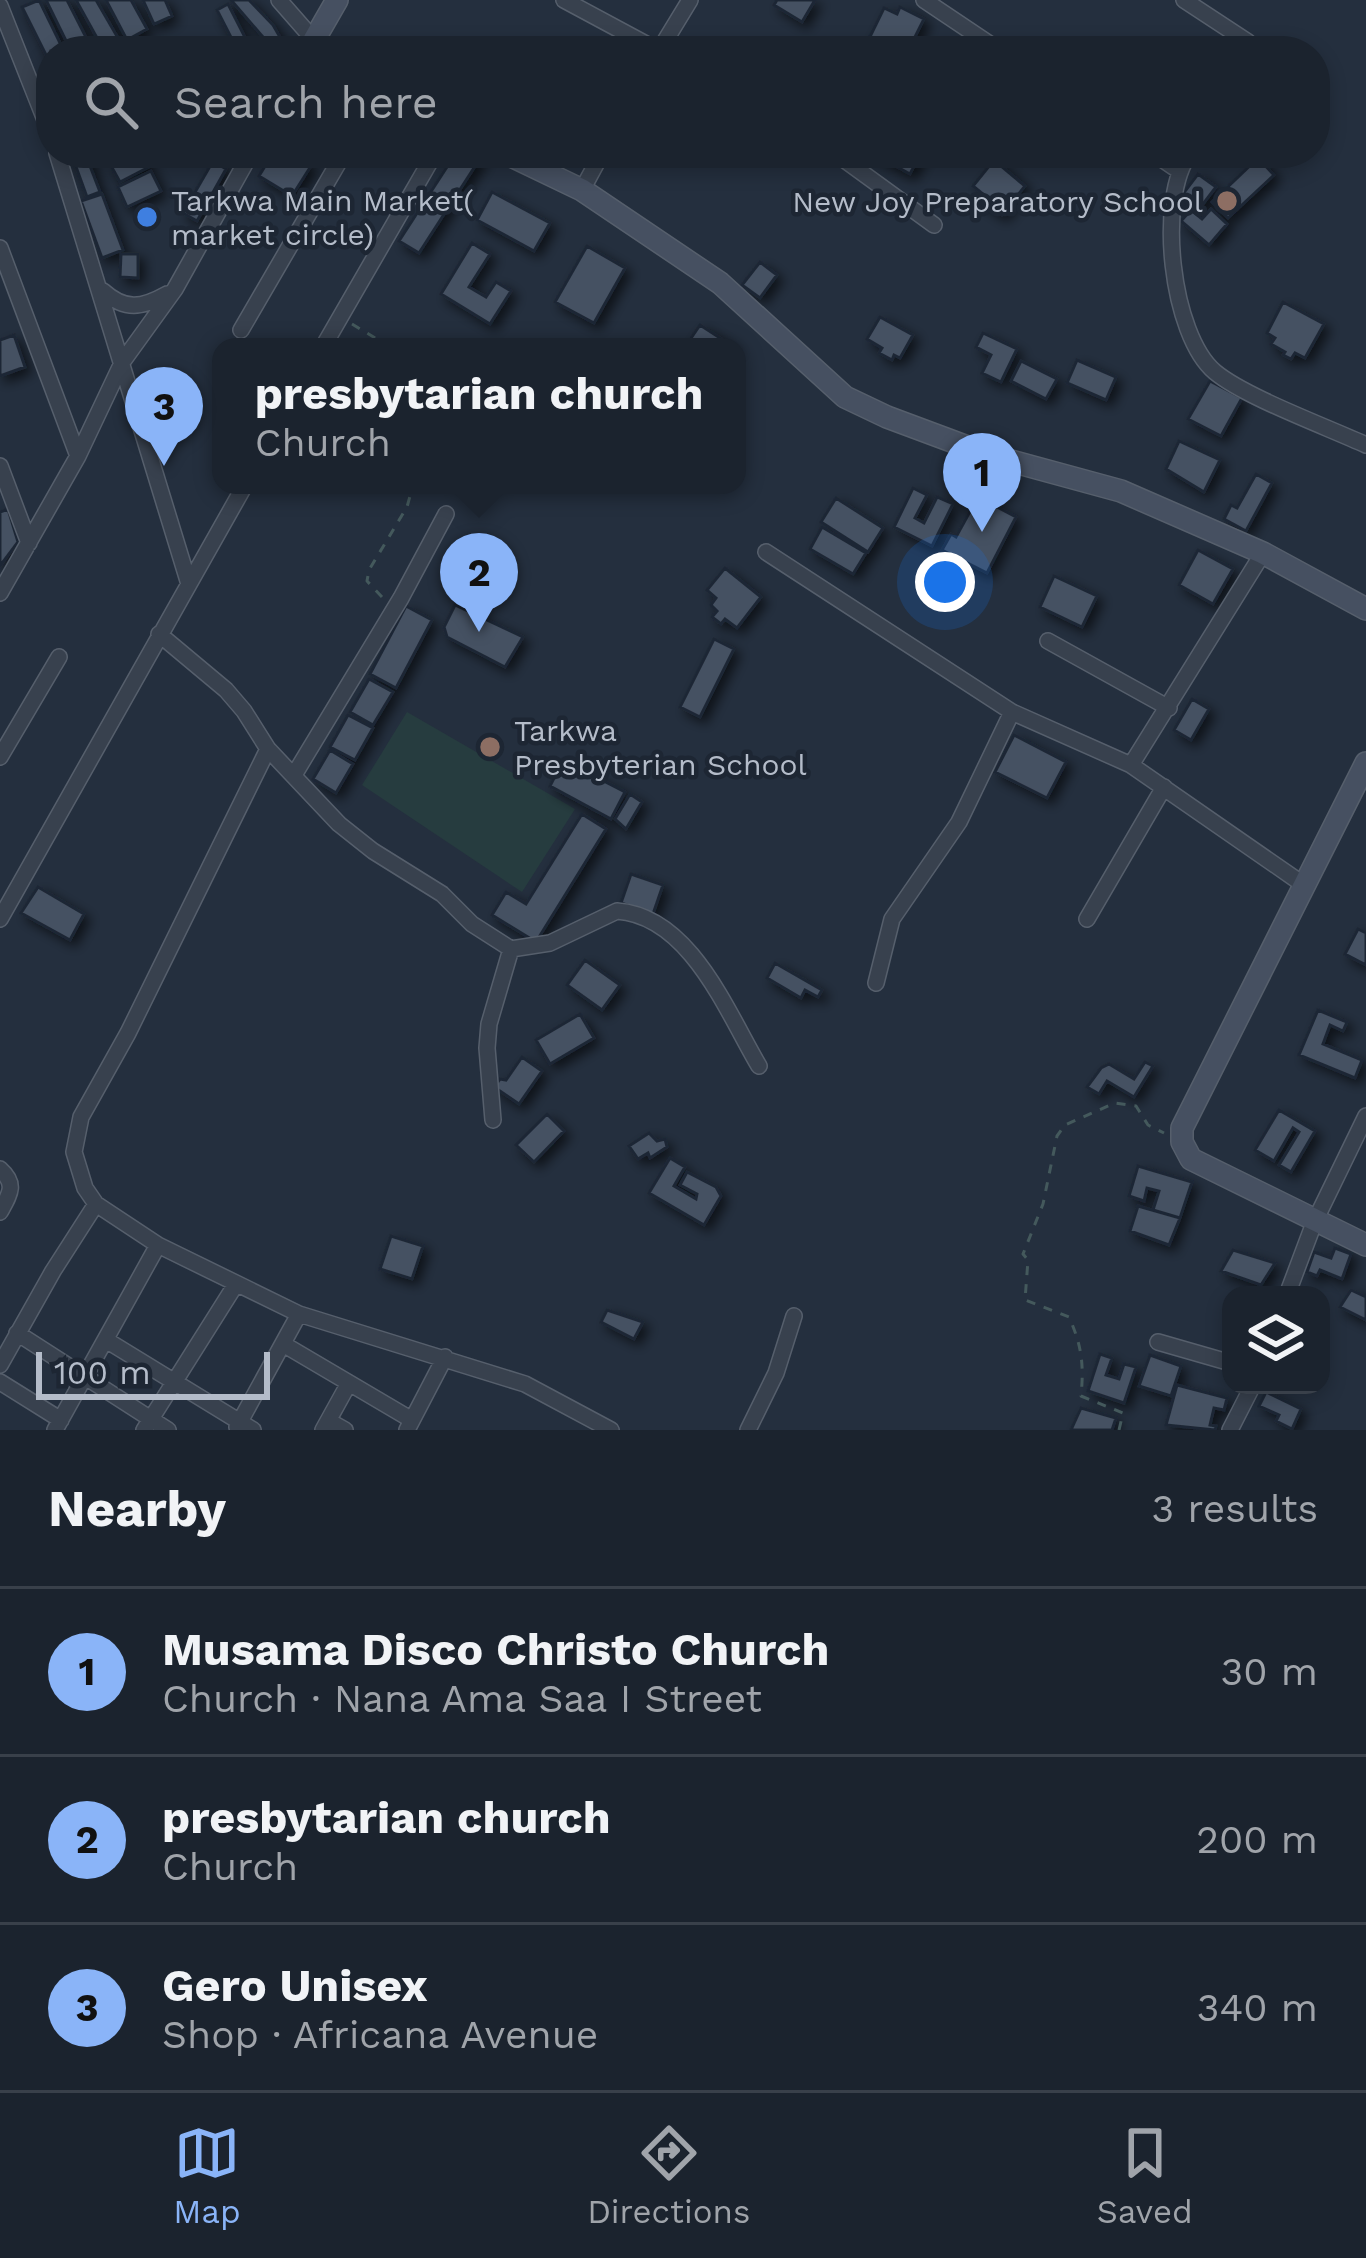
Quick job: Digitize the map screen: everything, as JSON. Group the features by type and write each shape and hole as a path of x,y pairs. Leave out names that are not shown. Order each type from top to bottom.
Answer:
{"street":[{"path":"279,0 309,36"},
{"path":"323,36 338,0"},
{"path":"564,0 631,36"},
{"path":"668,36 690,0"},
{"path":"924,0 978,36"},
{"path":"1184,0 1238,36"},
{"path":"0,6 36,97"},
{"path":"62,168 189,584"},
{"path":"0,593 78,456 123,361 176,290 243,168"},
{"path":"241,330 335,168"},
{"path":"328,338 426,168"},
{"path":"536,168 581,190 720,283 845,397 988,455 1121,491 1263,553 1366,609"},
{"path":"581,190 593,168"},
{"path":"856,168 934,225"},
{"path":"1175,168 1171,206 1176,284 1207,364 1240,386 1366,446"},
{"path":"0,248 78,456"},
{"path":"101,289 117,303 146,307 176,290"},
{"path":"0,466 29,543"},
{"path":"1,915 240,494"},
{"path":"294,775 446,514"},
{"path":"766,552 1012,712 1131,765 1304,885"},
{"path":"1131,765 1263,553"},
{"path":"159,634 226,690 268,749 354,836 442,894 472,924 511,949 550,943 617,911 650,920 693,958 759,1066"},
{"path":"1048,641 1169,708"},
{"path":"0,757 58,657"},
{"path":"876,983 892,919 959,822 1012,712"},
{"path":"268,749 128,1033 81,1117 74,1152 77,1171 97,1204 158,1245 236,1284 299,1314 525,1384 585,1424 611,1430"},
{"path":"1366,763 1182,1128 1182,1142 1191,1159 1366,1245"},
{"path":"1087,920 1164,787"},
{"path":"494,1120 489,1024 511,949"},
{"path":"1290,1286 1314,1223 1366,1115"},
{"path":"0,1169 12,1190 0,1212"},
{"path":"0,1364 97,1204"},
{"path":"0,1382 58,1425 158,1245"},
{"path":"147,1424 236,1284"},
{"path":"106,1340 243,1428 299,1314"},
{"path":"748,1430 776,1372 794,1316"},
{"path":"17,1333 147,1424 168,1430"},
{"path":"1158,1342 1222,1360"},
{"path":"283,1343 409,1425 445,1357"},
{"path":"345,1430 326,1425 349,1383"},
{"path":"1230,1430 1248,1394"}],"path":[{"path":"342,314 373,338"},
{"path":"389,617 386,599 367,581 410,494"},
{"path":"1118,1430 1123,1413 1081,1396 1082,1347 1069,1318 1025,1300 1028,1260 1023,1254 1043,1204 1057,1136 1065,1125 1115,1103 1136,1106 1160,1134 1182,1128"}],"green space":[{"path":"407,712 575,809 522,892 362,785"}],"building":[{"path":"39,0 57,36 36,36 22,7"},
{"path":"46,0 67,0 85,36 64,36"},
{"path":"76,0 96,0 117,36 96,36"},
{"path":"106,0 131,0 147,29 125,36"},
{"path":"143,0 165,0 172,16 154,24"},
{"path":"231,0 249,0 279,36 262,36"},
{"path":"777,0 815,0 802,22 774,5"},
{"path":"228,4 244,36 230,36 217,10"},
{"path":"900,7 924,19 916,36 870,36 884,8 897,14"},
{"path":"76,168 91,168 100,192 87,197"},
{"path":"112,168 147,168 120,182"},
{"path":"209,168 226,169 197,221 183,213"},
{"path":"264,168 310,168 292,196 259,176"},
{"path":"446,168 474,168 419,253 399,241"},
{"path":"988,168 1004,168 1025,186 1002,215 979,200 983,194 973,186"},
{"path":"1248,168 1267,168 1274,175 1228,218 1212,202"},
{"path":"151,171 161,191 127,207 118,187"},
{"path":"1198,174 1216,187 1197,212 1179,199"},
{"path":"492,192 550,223 534,251 477,220"},
{"path":"102,194 123,250 102,258 81,201"},
{"path":"1211,209 1227,224 1209,245 1181,221 1191,210 1202,219"},
{"path":"472,243 490,254 469,287 486,297 496,282 511,291 490,324 441,294"},
{"path":"587,246 625,268 594,323 555,302"},
{"path":"121,254 138,254 138,278 120,277"},
{"path":"760,262 777,275 760,298 742,285"},
{"path":"1283,302 1324,324 1305,358 1295,353 1291,359 1271,344 1275,338 1267,333"},
{"path":"880,317 913,335 900,358 894,355 892,360 879,353 882,348 867,339"},
{"path":"700,325 720,338 691,338"},
{"path":"983,333 1017,349 1001,382 982,373 991,355 976,347"},
{"path":"14,335 25,367 0,376 0,340"},
{"path":"1077,360 1116,377 1106,400 1067,383"},
{"path":"1021,361 1057,379 1046,399 1011,381"},
{"path":"1210,381 1242,398 1221,436 1188,419"},
{"path":"1179,441 1220,460 1204,492 1166,469"},
{"path":"1256,474 1272,483 1246,531 1224,519 1231,505 1237,508"},
{"path":"913,488 927,495 915,518 924,523 937,497 953,504 932,546 894,527"},
{"path":"978,497 1016,517 987,573 942,550 951,534 956,537"},
{"path":"836,498 883,528 868,552 821,522"},
{"path":"8,509 18,542 0,566 0,512"},
{"path":"822,527 866,553 853,574 810,549"},
{"path":"1198,550 1233,569 1213,604 1179,585"},
{"path":"725,568 761,597 737,628 712,617 717,611 711,605 716,598 707,590"},
{"path":"1054,576 1097,596 1082,627 1040,607"},
{"path":"455,605 523,637 505,667 447,637 444,627"},
{"path":"406,606 432,620 396,688 370,674"},
{"path":"714,639 734,649 700,717 680,707"},
{"path":"369,679 393,692 373,725 350,712"},
{"path":"1192,699 1209,709 1191,740 1174,730"},
{"path":"348,715 373,728 355,760 330,747"},
{"path":"1014,735 1066,762 1047,798 995,772"},
{"path":"330,750 353,764 336,793 313,779"},
{"path":"563,760 625,792 611,819 550,786"},
{"path":"630,794 642,802 626,829 615,819"},
{"path":"582,814 606,829 536,942 492,915 506,892 526,904"},
{"path":"631,874 663,885 653,914 621,903"},
{"path":"38,887 84,914 70,940 21,913"},
{"path":"1358,929 1366,933 1366,965 1345,954"},
{"path":"585,960 620,985 602,1010 567,985"},
{"path":"775,963 822,990 818,997 805,990 801,998 767,978"},
{"path":"1318,1010 1347,1022 1343,1031 1330,1025 1323,1044 1362,1060 1355,1078 1299,1055"},
{"path":"580,1014 594,1038 550,1064 536,1040"},
{"path":"522,1057 542,1071 519,1104 494,1087 500,1079 506,1080"},
{"path":"1145,1062 1153,1066 1134,1097 1107,1081 1099,1094 1087,1087 1109,1064 1134,1079"},
{"path":"1279,1110 1315,1131 1291,1172 1279,1165 1299,1132 1293,1128 1274,1161 1255,1150"},
{"path":"547,1114 564,1131 534,1162 516,1145"},
{"path":"649,1133 657,1141 665,1139 667,1147 650,1158 648,1153 638,1159 629,1146"},
{"path":"670,1158 685,1167 674,1186 696,1199 697,1194 680,1185 687,1172 716,1187 721,1196 704,1225 649,1193"},
{"path":"1138,1166 1192,1182 1180,1218 1153,1210 1159,1191 1147,1188 1144,1201 1129,1196"},
{"path":"1138,1206 1180,1218 1169,1245 1130,1231"},
{"path":"391,1236 423,1246 412,1279 380,1269"},
{"path":"1335,1248 1351,1254 1342,1279 1320,1270 1317,1276 1307,1272 1314,1252 1331,1258"},
{"path":"1233,1250 1275,1263 1261,1285 1221,1271"},
{"path":"1351,1290 1366,1297 1366,1320 1340,1307"},
{"path":"607,1310 643,1322 634,1339 601,1322"},
{"path":"1100,1354 1112,1358 1106,1375 1119,1379 1124,1364 1136,1367 1124,1403 1088,1391"},
{"path":"1150,1355 1181,1366 1171,1396 1139,1386"},
{"path":"1177,1385 1227,1398 1224,1410 1214,1408 1210,1425 1215,1430 1166,1425"},
{"path":"1265,1394 1270,1394 1301,1409 1292,1429 1276,1421 1279,1415 1259,1406"},
{"path":"1081,1408 1116,1418 1112,1430 1071,1430"}],"place":[{"name":"New Joy Preparatory School","path":"1227,201"},
{"name":"Tarkwa Main Market( market circle)","path":"147,217"},
{"name":"Gero Unisex","path":"164,466"},
{"name":"Musama Disco Christo Church","path":"982,532"},
{"name":"presbytarian church","path":"479,632"},
{"name":"Tarkwa Presbyterian School","path":"490,747"}]}
